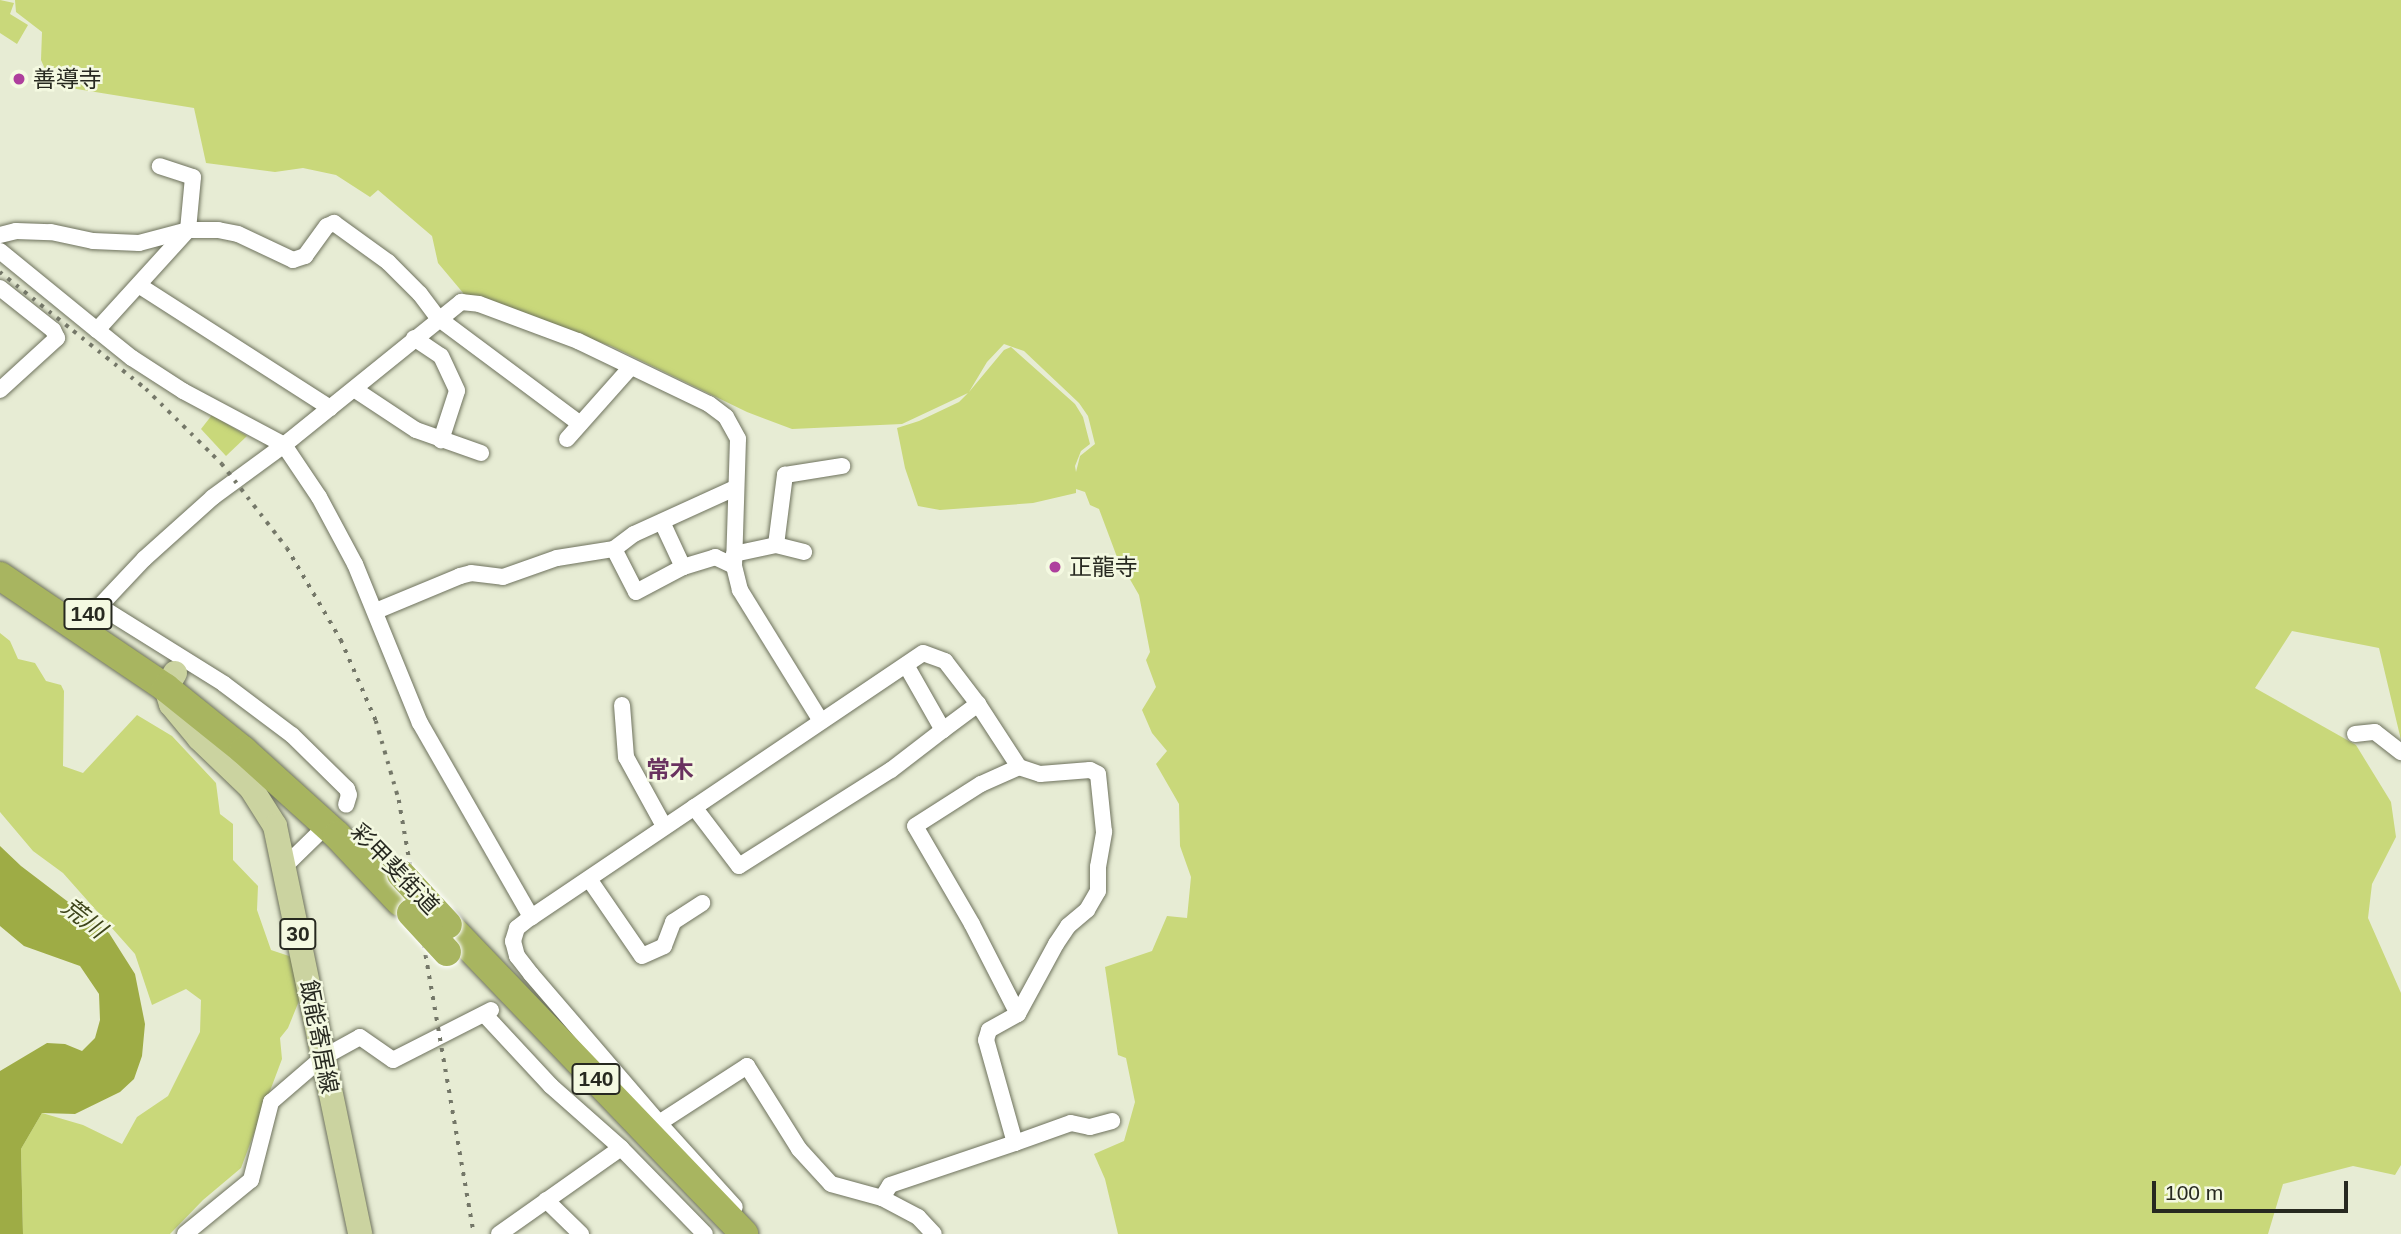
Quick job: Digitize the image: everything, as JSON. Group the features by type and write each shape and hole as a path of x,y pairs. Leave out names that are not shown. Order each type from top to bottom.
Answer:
{"highway":[{"name":"彩甲斐街道","path":"0,556 90,617 171,681 278,755 401,874 448,938 734,1232"},
{"name":"彩甲斐街道","path":"0,576 90,617"},
{"name":"彩甲斐街道","path":"171,681 287,788 400,902 448,938"}],"main road":[{"name":"飯能寄居線","path":"171,681 171,704 183,720 251,788 275,826 360,1234"}],"street":[{"path":"97,330 188,230 193,177 160,166"},
{"path":"0,235 16,231 51,232 100,242 139,243 188,230 218,230 238,234 293,260 304,257 327,226 334,223 388,262 420,294 438,318 580,424"},
{"path":"0,251 132,358 183,391 284,445 318,497 376,611 420,723 531,917"},
{"path":"140,285 330,408"},
{"path":"0,288 53,330 57,338 0,390"},
{"path":"346,805 349,794 347,789 292,735 224,684 90,617 144,559 185,521 461,302 479,304 578,341 709,404 726,416 738,439 734,560 740,590 821,721"},
{"path":"414,338 442,356 457,391 441,440"},
{"path":"567,439 631,367"},
{"path":"354,389 395,419 441,440 481,453"},
{"path":"776,545 785,475 842,466"},
{"path":"376,611 471,573 503,577 557,558 614,549 634,534 735,488"},
{"path":"662,522 683,568"},
{"path":"614,549 636,592 683,568 715,557 734,560 776,545 804,552"},
{"path":"734,1232 740,1213 731,1201 525,979 513,941 517,928 923,653 945,661 978,704 1018,767 1040,774 1090,770 1098,774 1104,832 1098,867 1098,891 1087,910 1068,926 1056,944 1018,1014 989,1030 986,1040 1015,1143"},
{"path":"905,665 943,730"},
{"path":"694,807 739,866 891,770 978,704"},
{"path":"622,705 626,757 664,826"},
{"path":"2355,734 2375,732 2401,751"},
{"path":"1018,767 981,784 915,826 972,924 1018,1014"},
{"path":"285,866 320,832"},
{"path":"589,879 642,956 664,946 673,922 702,903"},
{"path":"185,1234 251,1180 271,1102 322,1058 360,1037 393,1060 488,1013 581,1116 621,1148 705,1234"},
{"path":"659,1123 747,1066 799,1149 831,1184 882,1198 918,1217 934,1234"},
{"path":"882,1198 890,1185 1072,1123 1090,1127 1112,1121"},
{"path":"499,1234 621,1148"},
{"path":"546,1200 581,1234"}],"shaded area":[{"path":"0,0 14,3 10,14 28,25 17,44 0,33"},
{"path":"15,0 2401,0 2401,740 2379,648 2292,631 2255,688 2356,745 2391,802 2396,837 2372,884 2368,918 2401,993 2401,1165 2395,1175 2353,1166 2283,1184 2268,1234 1118,1234 1105,1179 1094,1154 1124,1141 1135,1102 1126,1058 1118,1055 1105,967 1152,951 1167,916 1187,918 1191,877 1180,846 1179,804 1156,764 1167,751 1152,733 1142,710 1156,687 1146,660 1150,652 1139,595 1117,557 1099,509 1090,505 1085,492 1076,489 1076,493 1033,503 940,510 918,506 905,468 897,428 959,402 968,393 902,424 792,429 747,412 611,346 464,294 438,263 432,236 378,190 370,197 336,175 303,168 275,172 206,163 194,108 52,85 41,60 42,32 16,12","holes":["1004,344 1024,351 1079,403 1088,416 1095,444 1080,456 1076,472 1075,466 1081,451 1090,444 1083,417 1075,404 1011,347 1004,350 969,392 987,362"]},
{"path":"212,415 247,436 226,456 201,429"},
{"path":"0,633 10,641 18,659 35,663 46,681 61,685 64,691 63,766 83,773 137,715 172,736 216,783 220,814 233,824 233,860 258,886 257,910 271,950 289,956 300,967 299,1001 288,1028 280,1038 282,1059 241,1168 203,1200 170,1234 23,1234 21,1149 42,1113 83,1125 122,1144 137,1117 168,1096 200,1032 201,1000 186,989 152,1005 135,954 63,873 33,851 0,812"}],"water":[{"name":"荒川","path":"0,846 21,866 109,933 135,974 145,1024 142,1056 134,1079 120,1092 75,1114 42,1113 21,1149 23,1234 0,1234 0,1071 47,1043 65,1044 82,1051 95,1038 100,1020 99,994 80,966 24,946 0,926"}],"railway":[{"path":"0,272 146,389 222,464 287,548 341,640 376,721 399,800 474,1234"}],"place":[{"name":"善導寺","path":"19,79"},
{"name":"正龍寺","path":"1055,567"}],"district":[{"name":"常木","path":"670,770"}]}
